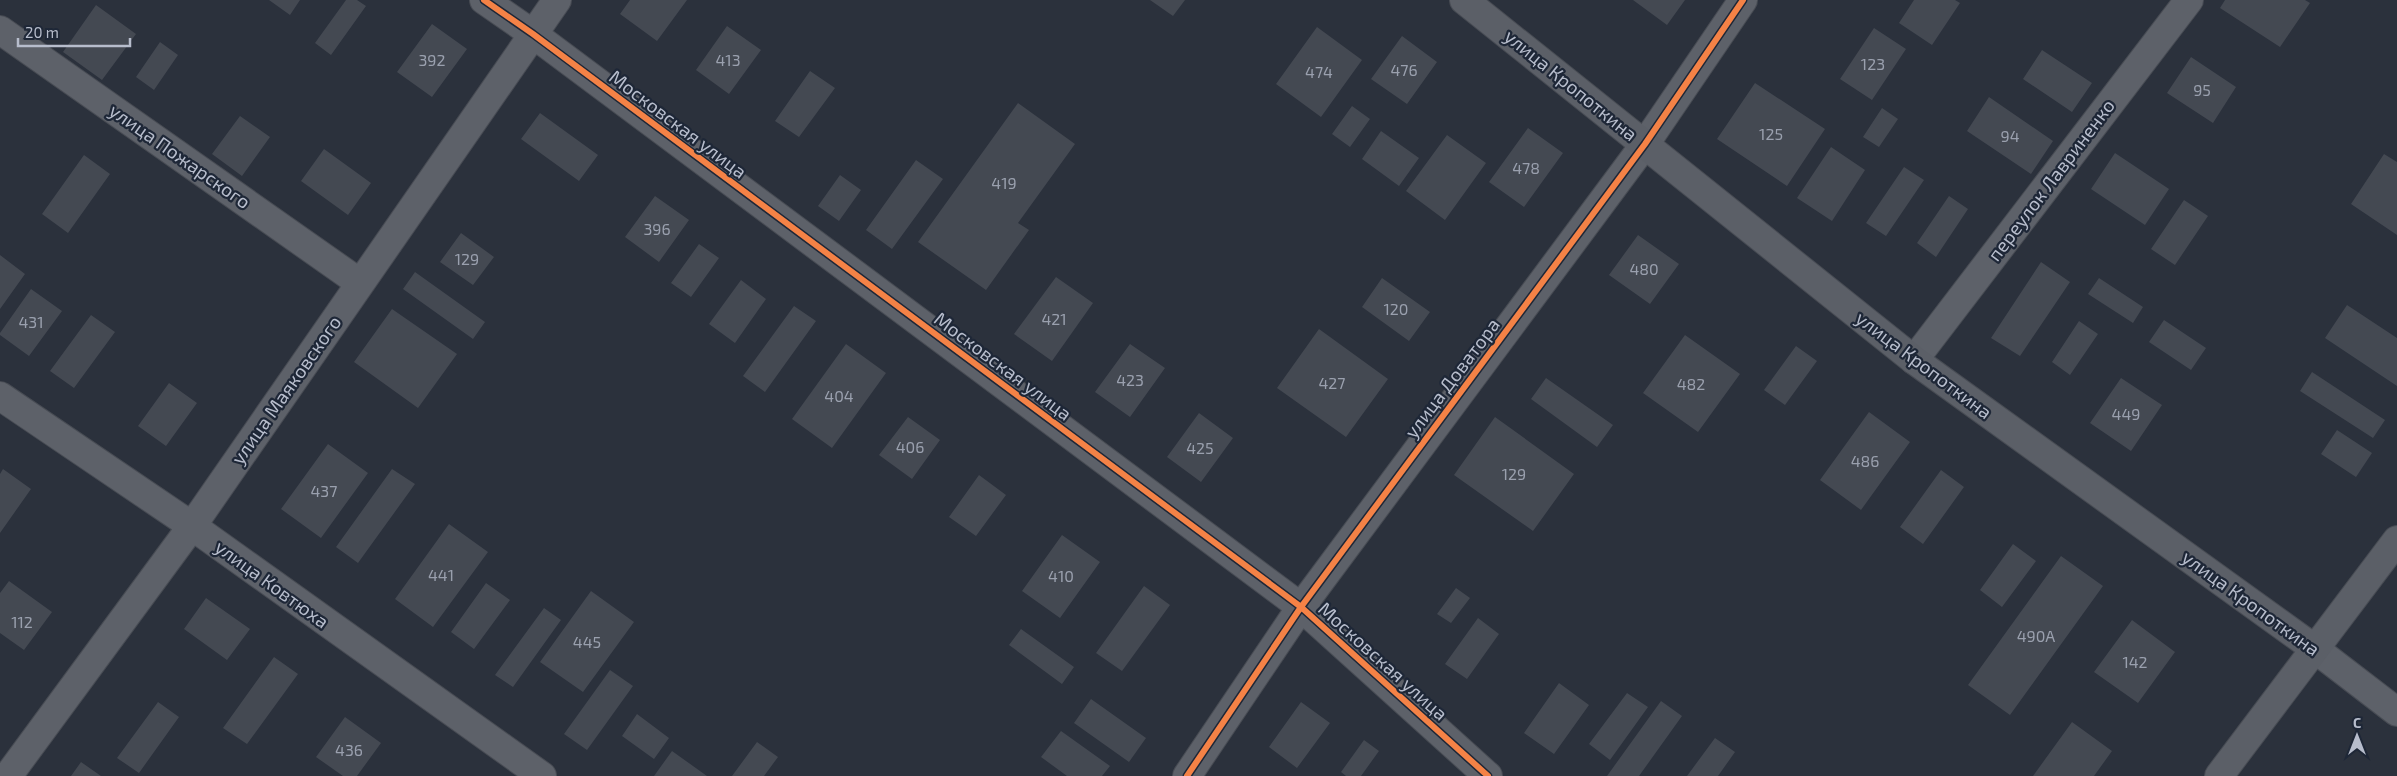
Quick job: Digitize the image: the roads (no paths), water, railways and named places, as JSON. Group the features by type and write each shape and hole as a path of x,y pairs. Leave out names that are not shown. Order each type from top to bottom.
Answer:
{"main road":[{"name":"улица Кропоткина","path":"1464,0 1914,360 2315,649"},
{"path":"2219,776 2397,540"}],"street":[{"name":"Московская улица","path":"484,0 533,34 1301,607 1488,776"},
{"name":"улица Маяковского","path":"8,776 192,526 557,0"},
{"name":"улица Доватора","path":"1187,776 1301,607 1645,144 1743,0"},
{"name":"переулок Лавриненко","path":"1914,360 2188,0"},
{"name":"улица Пожарского","path":"0,30 360,283"},
{"name":"улица Ковтюха","path":"0,396 192,526 542,776"},
{"name":"улица Кропоткина","path":"2315,649 2397,712"}]}
